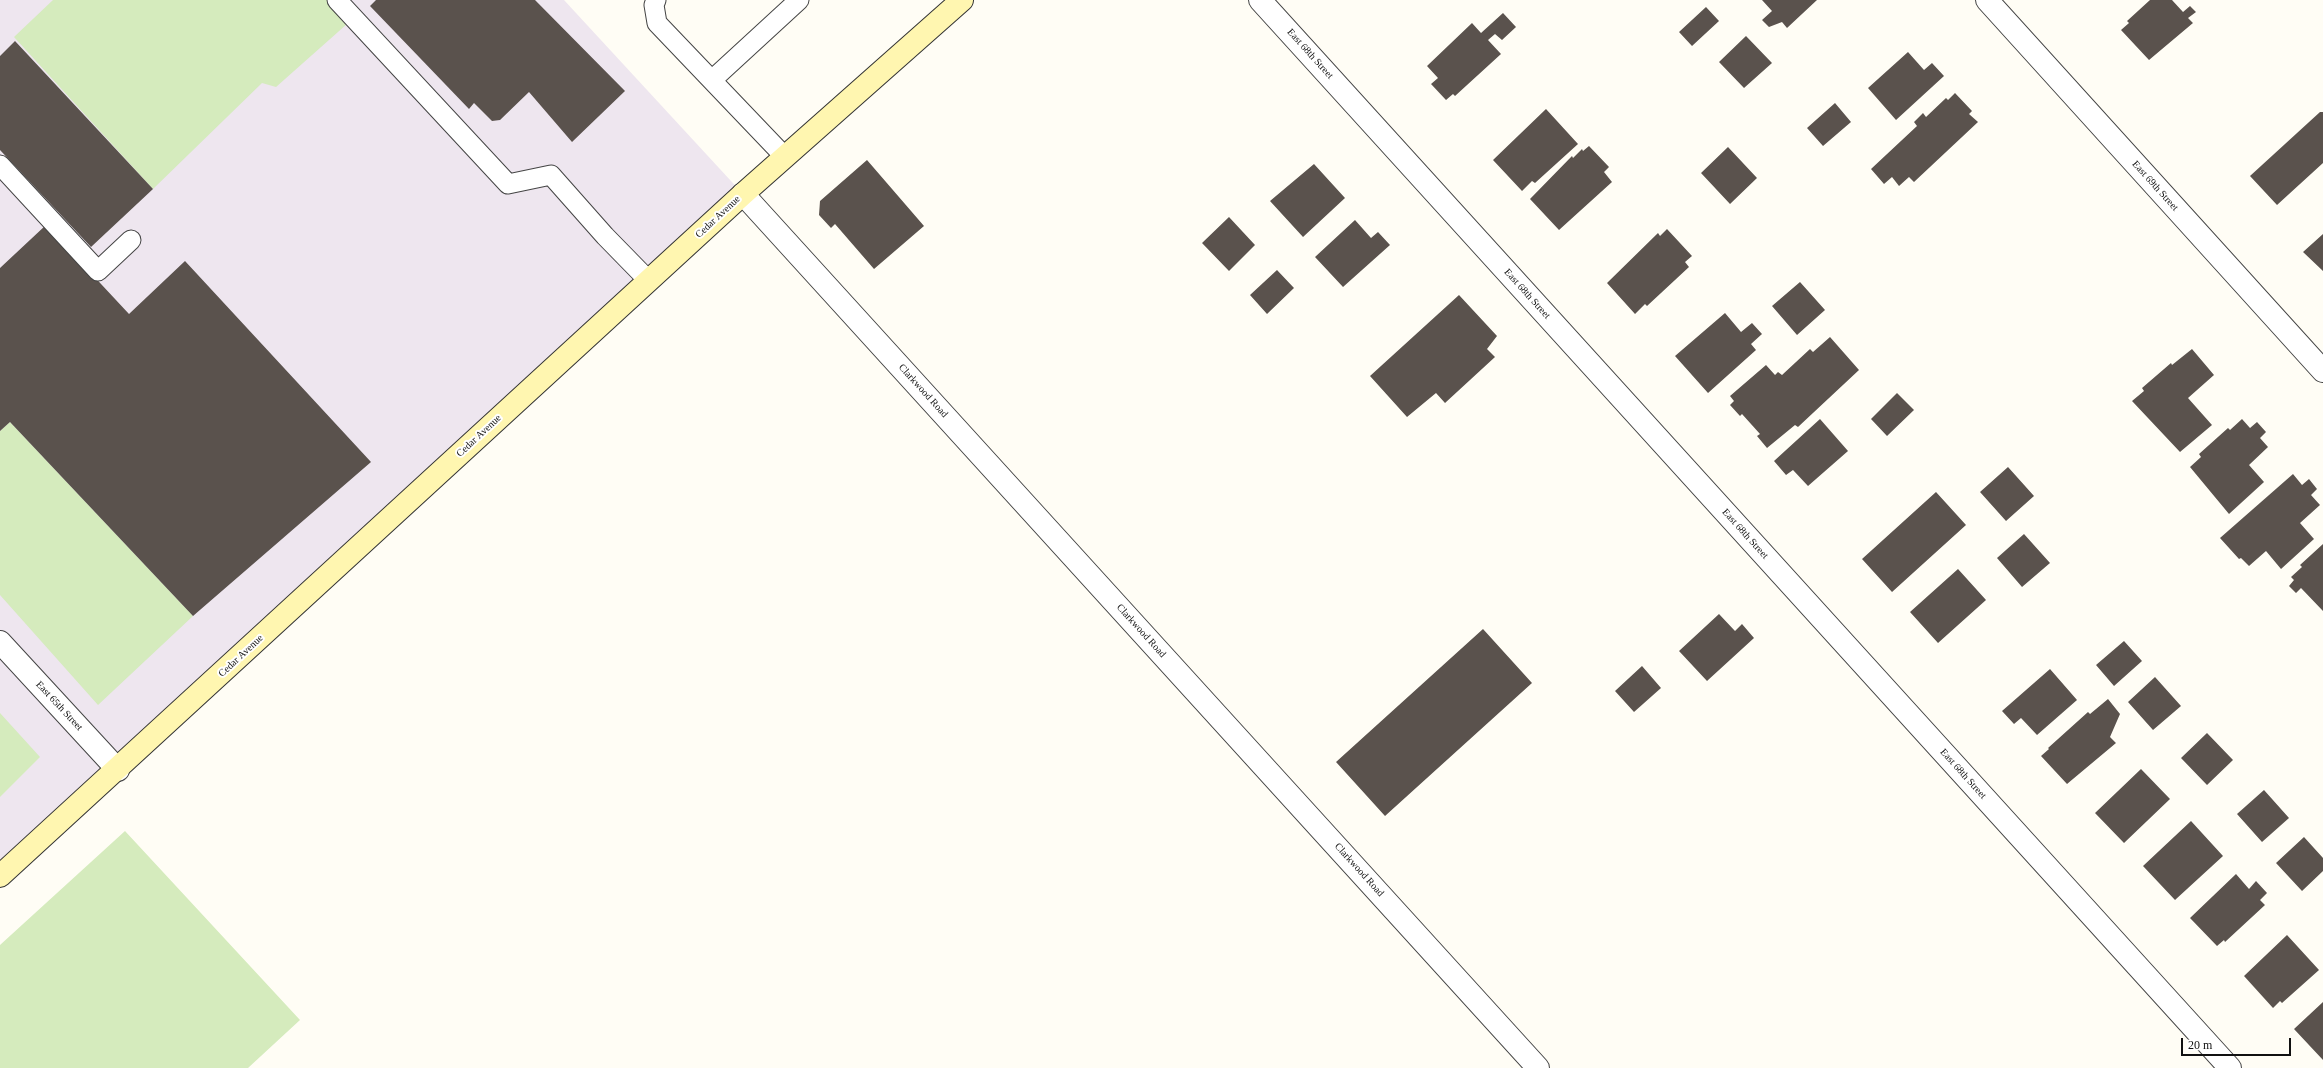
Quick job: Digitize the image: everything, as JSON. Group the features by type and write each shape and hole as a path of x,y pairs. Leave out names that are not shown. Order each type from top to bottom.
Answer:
{"street":[{"name":"Cedar Avenue","path":"0,876 118,770 648,280 962,0"},
{"name":"East 68th Street","path":"1260,0 2230,1068"},
{"name":"East 69th Street","path":"1987,0 2323,371"},
{"name":"Clarkwood Road","path":"743,194 1538,1068"},
{"name":"East 65th Street","path":"0,642 118,770"}],"lane":[{"path":"337,0 508,184 551,175 605,236 648,280"},
{"path":"656,0 654,5 657,23 785,157"},
{"path":"712,80 798,0"},
{"path":"0,165 98,271 131,240"}],"shaded area":[{"path":"0,0 564,0 743,194 0,876"}],"green space":[{"path":"53,0 327,0 347,24 276,87 262,83 153,189 14,37"},
{"path":"10,422 193,616 98,705 0,595 0,431"},
{"path":"0,713 40,757 0,797"},
{"path":"125,831 300,1020 248,1068 0,1068 0,945"}],"building":[{"path":"376,0 535,0 625,91 572,142 529,92 500,120 492,121 474,103 469,109 370,6"},
{"path":"1762,0 1817,0 1787,28 1782,22 1769,27 1762,20 1772,11"},
{"path":"2150,0 2172,0 2183,12 2190,6 2196,12 2188,18 2193,23 2149,60 2121,30 2129,23 2127,21"},
{"path":"1706,7 1719,21 1692,46 1679,32"},
{"path":"1503,13 1516,27 1502,40 1495,34 1488,40 1501,54 1455,96 1453,94 1446,100 1431,84 1438,78 1427,66 1472,23 1481,33"},
{"path":"1746,36 1772,63 1744,88 1719,62"},
{"path":"15,41 153,189 91,247 0,150 0,56"},
{"path":"1908,52 1924,70 1932,63 1944,76 1896,120 1868,88"},
{"path":"1955,93 1972,111 1969,114 1978,122 1914,182 1909,177 1899,186 1892,177 1884,184 1871,169 1917,126 1914,122 1923,113 1926,117 1946,98 1948,100"},
{"path":"1835,103 1851,122 1823,146 1807,128"},
{"path":"1546,109 1578,144 1535,183 1532,181 1522,191 1493,160"},
{"path":"2320,112 2323,112 2323,163 2277,205 2250,176"},
{"path":"1589,146 1609,167 1604,172 1612,182 1559,230 1530,199 1572,156 1573,158 1582,149 1583,151"},
{"path":"1728,147 1757,178 1730,204 1701,173"},
{"path":"867,160 924,226 874,269 835,224 831,228 819,215 820,201"},
{"path":"1314,164 1345,198 1303,237 1270,201"},
{"path":"1229,217 1255,245 1229,271 1202,243"},
{"path":"1355,220 1371,238 1378,232 1390,245 1343,287 1315,257"},
{"path":"46,225 129,314 185,261 371,462 193,616 10,422 0,431 0,268"},
{"path":"1667,229 1692,256 1685,262 1689,267 1647,306 1645,304 1635,314 1607,283 1658,233 1660,236"},
{"path":"2323,234 2323,271 2303,252"},
{"path":"1277,270 1294,288 1267,314 1250,295"},
{"path":"1800,282 1825,310 1797,335 1772,306"},
{"path":"1459,295 1497,336 1487,349 1495,357 1445,403 1436,393 1407,417 1370,376"},
{"path":"1725,313 1741,332 1752,323 1762,334 1751,344 1756,350 1708,393 1675,356"},
{"path":"1830,337 1859,370 1798,427 1795,425 1767,448 1757,436 1760,434 1742,414 1740,416 1730,405 1734,401 1730,396 1766,365 1775,375 1778,372 1782,375 1810,349 1813,352"},
{"path":"2192,349 2214,375 2188,398 2212,425 2180,452 2132,401 2144,391 2142,388 2171,363 2172,365"},
{"path":"1897,393 1914,410 1887,436 1871,419"},
{"path":"1820,419 1848,451 1808,486 1793,470 1786,475 1774,461"},
{"path":"2242,419 2250,428 2257,422 2266,432 2260,438 2268,447 2249,465 2264,482 2229,514 2190,467 2201,457 2199,454 2228,428 2230,430"},
{"path":"2008,467 2034,496 2006,521 1980,492"},
{"path":"2293,474 2302,485 2309,479 2317,489 2311,495 2320,505 2300,523 2314,539 2281,569 2266,551 2249,566 2241,558 2239,559 2220,538"},
{"path":"1936,492 1966,525 1892,592 1862,559"},
{"path":"2024,534 2050,563 2022,587 1997,558"},
{"path":"2323,544 2323,611 2301,588 2296,593 2289,586 2294,580 2291,577 2302,567 2300,565"},
{"path":"1958,569 1986,600 1938,643 1910,612"},
{"path":"1719,614 1735,631 1742,624 1754,638 1707,681 1679,651"},
{"path":"1483,629 1532,683 1385,816 1336,762"},
{"path":"2124,641 2142,661 2114,686 2096,665"},
{"path":"1642,666 1661,688 1634,712 1615,691"},
{"path":"2050,669 2077,700 2037,735 2021,718 2014,724 2002,711"},
{"path":"2155,677 2181,706 2153,730 2128,702"},
{"path":"2108,699 2120,714 2110,737 2116,743 2067,784 2041,756 2088,712 2090,714"},
{"path":"2207,733 2233,760 2207,785 2181,758"},
{"path":"2141,769 2170,799 2124,843 2095,813"},
{"path":"2264,790 2289,818 2262,842 2237,814"},
{"path":"2191,821 2223,856 2175,900 2143,866"},
{"path":"2304,837 2323,858 2323,871 2302,891 2276,863"},
{"path":"2236,874 2249,889 2256,881 2267,893 2260,900 2265,905 2225,942 2224,940 2217,946 2190,918"},
{"path":"2287,935 2319,970 2282,1003 2280,1001 2273,1008 2244,976"},
{"path":"2323,1002 2323,1060 2294,1029"}]}
